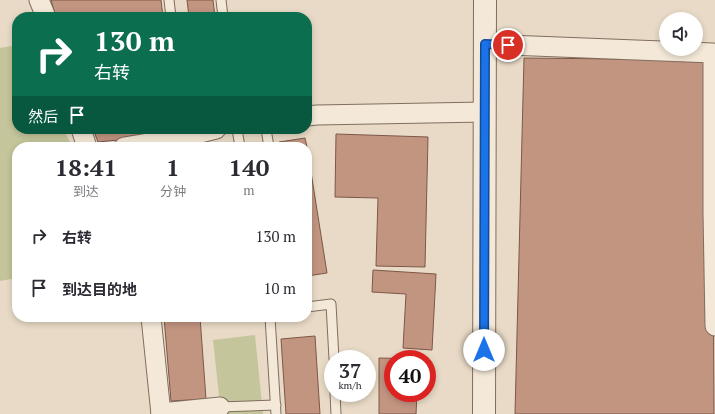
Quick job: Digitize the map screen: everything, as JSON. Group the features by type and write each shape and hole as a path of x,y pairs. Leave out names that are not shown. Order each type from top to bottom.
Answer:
{"street":[{"path":"39,0 44,12"},
{"path":"484,414 485,0"},
{"path":"485,44 713,52 715,326"},
{"path":"312,116 485,112"},
{"path":"158,142 185,138 199,134"},
{"path":"152,322 161,414 220,407"}],"lane":[{"path":"169,0 170,12"},
{"path":"221,0 222,12"},
{"path":"312,306 331,304 334,350"},
{"path":"220,407 276,409 270,322"},
{"path":"335,402 336,414"}],"green space":[{"path":"12,46 12,134 66,134 70,142 12,142 12,279 0,281 0,48"},
{"path":"255,335 263,414 221,414 213,340"}],"building":[{"path":"51,0 161,0 162,12 55,12"},
{"path":"187,0 213,0 214,12 188,12"},
{"path":"524,58 712,60 714,414 515,414"},
{"path":"95,134 177,134 98,142"},
{"path":"336,134 428,137 425,267 376,266 378,198 335,197"},
{"path":"305,138 306,142 279,142"},
{"path":"312,178 327,273 312,275"},
{"path":"373,270 436,274 432,350 403,348 406,294 372,292"},
{"path":"164,322 200,322 206,399 171,401"},
{"path":"315,336 320,414 286,414 281,339"},
{"path":"379,358 384,358 384,402 417,402 416,414 379,414"}],"route":[{"path":"484,350 485,44 508,45"}]}
